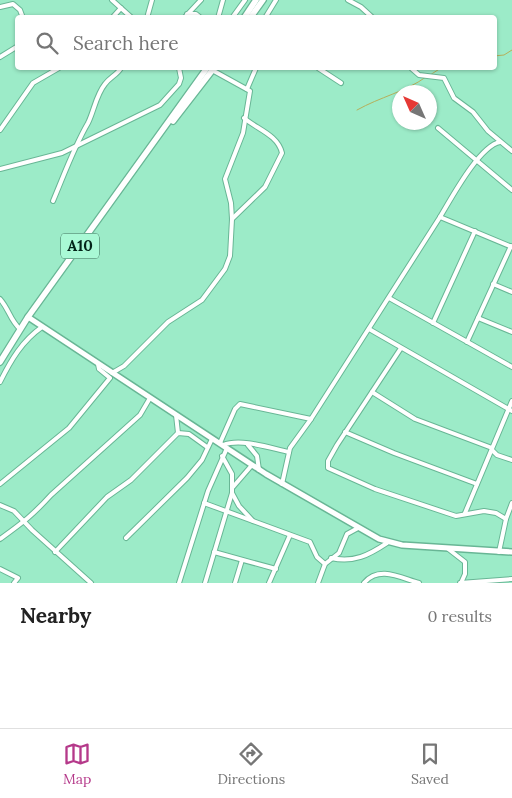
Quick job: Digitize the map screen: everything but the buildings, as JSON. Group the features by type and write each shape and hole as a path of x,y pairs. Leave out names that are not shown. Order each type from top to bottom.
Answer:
{"main road":[{"path":"246,15 256,0"},
{"path":"252,15 263,0"},
{"name":"A10","path":"0,362 20,329 208,70"}],"street":[{"path":"112,0 130,15"},
{"path":"148,15 152,0"},
{"path":"187,15 201,0"},
{"path":"219,15 223,0"},
{"path":"234,15 245,0"},
{"path":"267,15 276,0"},
{"path":"348,0 362,7 370,15"},
{"path":"0,7 13,4 20,10 22,15"},
{"path":"115,15 121,8"},
{"path":"0,57 15,48"},
{"path":"0,130 33,83 56,70"},
{"path":"53,201 71,157 78,145 82,129 87,124 105,83 120,70"},
{"path":"0,169 50,156 78,145 162,104 180,82 179,70"},
{"path":"112,373 124,366 168,322 202,300 220,276 230,256 231,202 225,179 243,133 244,118 250,93 247,89 213,70"},
{"path":"247,89 255,70"},
{"path":"321,70 341,83"},
{"path":"414,70 419,75 444,78 454,98 473,112 500,142 512,151"},
{"path":"232,219 265,187 282,153 280,144 271,136 256,129 244,118"},
{"path":"438,128 512,190"},
{"path":"282,484 289,452 389,298 440,217 450,197 491,144 500,142"},
{"path":"440,217 511,247 467,342"},
{"path":"433,323 475,231"},
{"path":"493,284 512,292"},
{"path":"0,298 9,310 12,321 20,329"},
{"path":"389,298 512,367"},
{"path":"28,318 259,470 387,543 512,552"},
{"path":"478,318 512,332"},
{"path":"0,382 20,347 28,337 42,327"},
{"path":"369,329 510,410"},
{"path":"401,348 345,432 328,461 328,468 375,488 456,516 484,511 496,513 506,519"},
{"path":"0,484 69,428 98,391 108,382 110,378 99,369 98,364"},
{"path":"372,392 415,419 492,449 497,455 512,460"},
{"path":"0,539 24,523 140,415 150,398"},
{"path":"465,513 510,410 512,401"},
{"path":"179,583 204,503 222,456 223,446 235,409 240,404 311,419"},
{"path":"176,415 178,433"},
{"path":"345,432 394,453 477,484"},
{"path":"178,433 189,434 207,447"},
{"path":"55,552 107,497 131,480 178,433"},
{"path":"126,538 187,478 202,460 212,439"},
{"path":"223,446 228,443 289,452"},
{"path":"248,445 257,456 259,470"},
{"path":"205,583 233,487 232,474 222,456"},
{"path":"233,487 252,465"},
{"path":"232,493 239,506 254,522"},
{"path":"204,503 312,543 317,557 325,564"},
{"path":"499,552 506,519 512,503"},
{"path":"0,505 14,511 24,523 90,583"},
{"path":"318,583 325,564 340,551 346,534 358,528"},
{"path":"269,583 290,535"},
{"path":"331,558 351,561 387,543"},
{"path":"448,548 465,562 465,574 460,583"},
{"path":"214,552 276,569"},
{"path":"236,583 242,560"},
{"path":"0,569 18,578 14,583"},
{"path":"364,583 371,577 386,573 407,582 419,583"},
{"path":"460,583 512,579"}],"waterway":[{"path":"497,56 504,55 512,50"},
{"path":"430,75 438,70"},
{"path":"357,110 410,87 426,77"}]}
